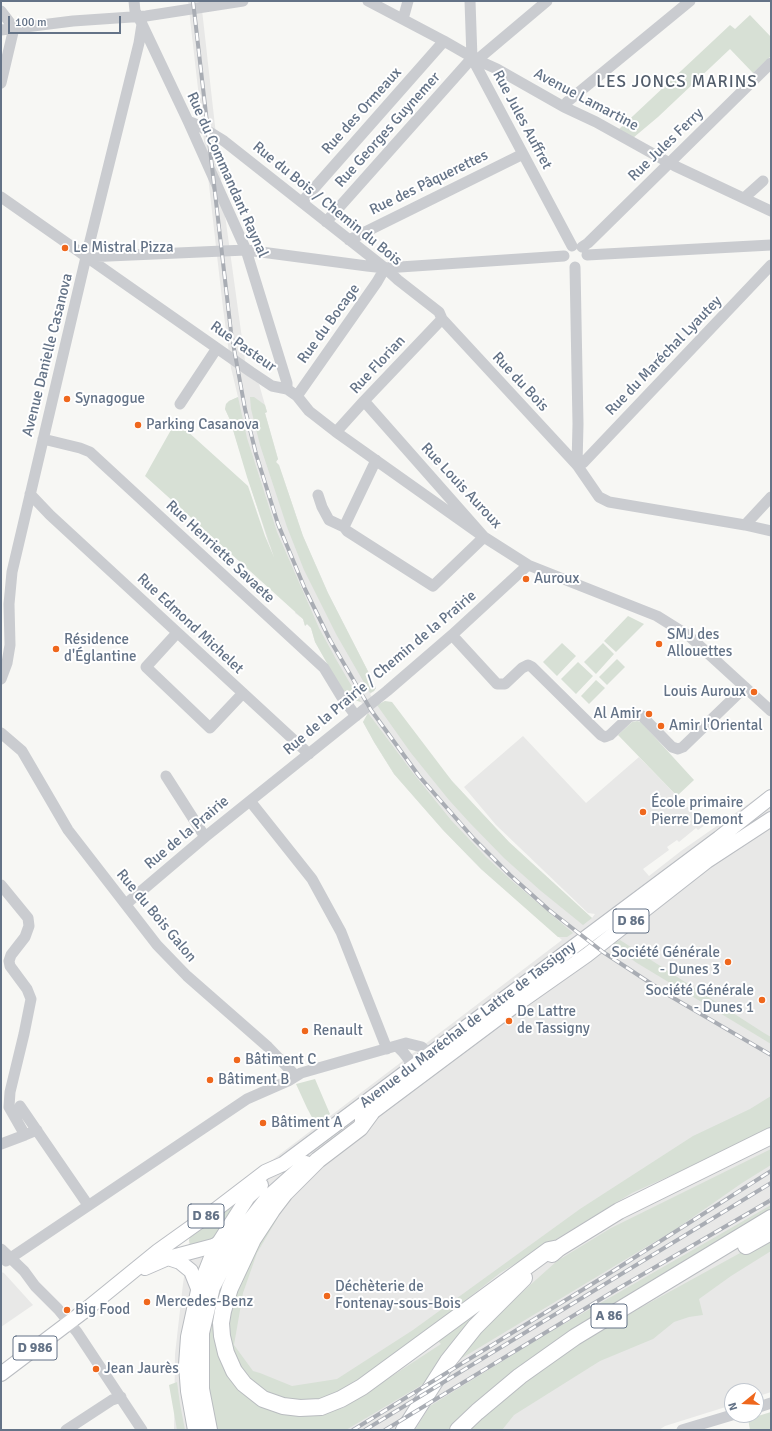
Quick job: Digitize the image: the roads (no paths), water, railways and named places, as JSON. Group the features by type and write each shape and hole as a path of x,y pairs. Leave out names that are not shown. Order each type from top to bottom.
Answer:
{"highway":[{"path":"371,1113 360,1128 318,1160 285,1193 253,1239 230,1288 221,1323 226,1353 234,1371 241,1380 263,1399 283,1406 300,1408 321,1407 341,1399 362,1387 549,1250 559,1248"},
{"path":"404,1430 448,1361 475,1327 511,1290 559,1248 619,1211 771,1136"},
{"name":"A 86","path":"458,1430 520,1376 575,1337 771,1218"},
{"path":"209,1430 201,1389 200,1333 212,1287 241,1231"},
{"path":"652,1290 716,1262 771,1232"},
{"path":"196,1430 189,1391 187,1365 189,1337 199,1291 218,1245"}],"main road":[{"name":"Avenue du Maréchal de Lattre de Tassigny","path":"69,1322 158,1251 265,1172 283,1164 719,838 771,797"},
{"name":"Avenue du Maréchal de Lattre de Tassigny","path":"371,1113 508,1011 587,955 712,858 771,819"},
{"name":"D 86","path":"132,1273 168,1258 218,1245 241,1231 263,1202 283,1182 371,1113"},
{"path":"218,1245 248,1196 283,1164"},
{"path":"195,1251 186,1247 185,1238 206,1221 214,1211"},
{"path":"168,1258 180,1262 191,1271 199,1291"},
{"name":"D 986","path":"1,1374 69,1322"}],"street":[{"path":"134,1 135,11 140,20"},
{"path":"1,30 66,22 140,20 146,16 244,1"},
{"path":"403,19 408,1"},
{"name":"Rue Jules Auffret","path":"470,1 475,59 523,154 580,249"},
{"name":"Rue Georges Guynemer","path":"326,222 475,59 547,1"},
{"path":"564,107 567,102 690,1"},
{"name":"Avenue Lamartine","path":"372,2 444,40 475,59 497,69 564,107 596,122 669,163 771,211"},
{"path":"1,11 14,28"},
{"name":"Rue du Commandant Raynal","path":"140,20 188,121 246,250 287,383 287,390"},
{"name":"Avenue Danielle Casanova","path":"1,679 7,663 10,646 9,604 12,572 86,257 139,43 140,20"},
{"path":"1,83 14,28"},
{"name":"Rue des Ormeaux","path":"302,202 444,40"},
{"name":"Rue Jules Ferry","path":"580,249 588,243 771,63"},
{"name":"Rue du Bois / Chemin du Bois","path":"188,121 218,136 439,312 442,319"},
{"name":"Rue des Pâquerettes","path":"349,240 523,154"},
{"path":"744,198 763,181"},
{"name":"Rue Pasteur","path":"1,197 272,386 287,390 297,396 308,411 484,537"},
{"path":"580,249 583,264 576,267 568,265 564,256 566,250 580,249 771,245"},
{"path":"86,257 246,250 385,268 564,256"},
{"name":"Rue du Maréchal Lyautey","path":"577,465 583,463 771,265"},
{"path":"576,267 578,424 577,465"},
{"name":"Rue du Bocage","path":"297,396 377,282 385,268"},
{"name":"Rue du Bois","path":"442,319 577,465 599,497 609,502 745,525 771,531"},
{"name":"Rue Florian","path":"336,432 442,319"},
{"path":"180,404 218,348"},
{"name":"Rue Louis Auroux","path":"364,401 484,537 528,565 657,616 689,636 771,711"},
{"name":"Rue Henriette Savaete","path":"43,439 90,452 324,668 341,696 356,716"},
{"path":"344,527 376,460"},
{"name":"Rue Edmond Michelet","path":"30,494 50,515 309,754"},
{"path":"318,495 322,507 330,520 344,527 347,531 433,586 484,537"},
{"path":"745,525 771,497"},
{"name":"Rue Edmond Michelet","path":"27,507 50,515"},
{"name":"Rue de la Prairie / Chemin de la Prairie","path":"250,801 356,716 452,635 528,565"},
{"path":"177,633 146,667 210,728 243,693"},
{"path":"452,635 497,684 505,684 522,668 528,665 532,667 601,735 610,735 630,717 636,715 642,716 672,747 678,749 683,747 745,687"},
{"name":"Rue du Bois Galon","path":"1,733 22,751 68,830 157,945 187,976 268,1047 296,1076"},
{"path":"166,776 205,837"},
{"path":"250,801 312,879 341,932 397,1046 414,1066"},
{"name":"Rue de la Prairie","path":"126,904 250,801"},
{"path":"1,885 26,916 29,922 28,933 11,955 9,961 10,966 28,989 31,999 8,1102 11,1111 25,1135"},
{"path":"6,1259 253,1096 288,1081 301,1073 397,1046 422,1047 429,1055 429,1063 402,1084 397,1095"},
{"path":"20,1106 88,1206"},
{"path":"1,1144 37,1130"},
{"path":"1,1249 6,1259 35,1286 69,1322 101,1366 142,1430"},
{"path":"66,1430 112,1400 121,1397"},
{"path":"682,1430 724,1417"}],"railway":[{"path":"193,1 231,332 245,409 256,454 278,524 305,589 330,640 371,710 419,776 474,839 510,875 549,910 603,952 670,996 771,1055"},
{"path":"353,1430 610,1273 771,1171"},
{"path":"365,1430 771,1183"},
{"path":"385,1430 614,1291 771,1200"}],"place":[{"name":"Le Mistral Pizza","path":"65,248"},
{"name":"Synagogue","path":"67,399"},
{"name":"Parking Casanova","path":"138,425"},
{"name":"Auroux","path":"526,579"},
{"name":"SMJ des Allouettes","path":"659,644"},
{"name":"Résidence d'Églantine","path":"56,649"},
{"name":"Louis Auroux","path":"754,692"},
{"name":"Al Amir","path":"649,714"},
{"name":"Amir l'Oriental","path":"661,726"},
{"name":"École primaire Pierre Demont","path":"643,812"},
{"name":"Société Générale - Dunes 3","path":"728,962"},
{"name":"Société Générale - Dunes 1","path":"762,1000"},
{"name":"De Lattre de Tassigny","path":"509,1021"},
{"name":"Renault","path":"305,1031"},
{"name":"Bâtiment C","path":"237,1060"},
{"name":"Bâtiment B","path":"210,1080"},
{"name":"Bâtiment A","path":"263,1123"},
{"name":"Déchèterie de Fontenay-sous-Bois","path":"327,1296"},
{"name":"Mercedes-Benz","path":"147,1302"},
{"name":"Big Food","path":"67,1310"},
{"name":"Jean Jaurès","path":"96,1369"}],"district":[{"name":"LES JONCS MARINS","path":"677,83"}]}
